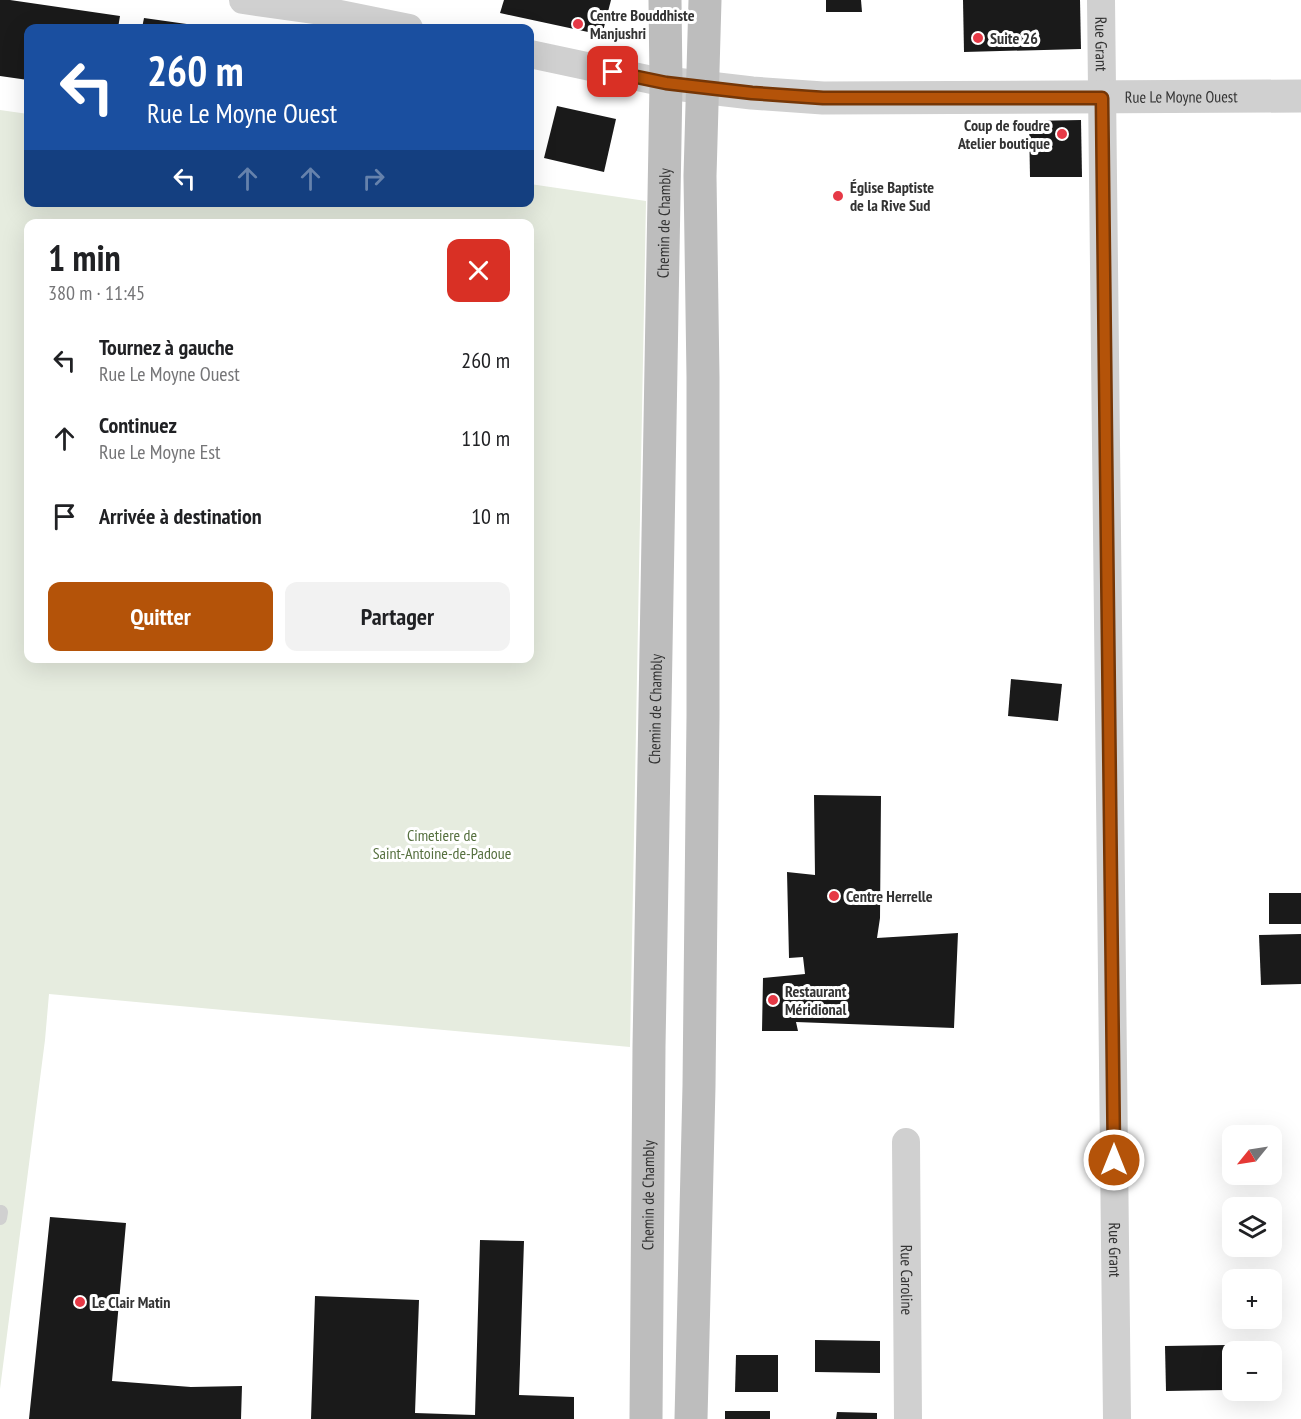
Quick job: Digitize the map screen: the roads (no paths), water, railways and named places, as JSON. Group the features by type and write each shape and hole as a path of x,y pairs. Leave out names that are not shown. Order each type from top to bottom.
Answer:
{"main road":[{"name":"Chemin de Chambly","path":"646,1419 648,1066 666,83 665,0"},
{"path":"691,1419 699,1086 703,716 700,176 705,0"},
{"path":"654,714 703,716"}],"street":[{"path":"243,0 335,6 396,24"},
{"name":"Rue Grant","path":"1101,0 1117,1419"},
{"path":"534,55 666,83"},
{"name":"Rue Le Moyne Ouest","path":"666,83 823,98 1301,96"},
{"name":"Rue Caroline","path":"906,1142 909,1419"}],"lane":[{"path":"0,1218 1,1212"}],"place":[{"name":"Centre Bouddhiste Manjushri","path":"578,24"},
{"name":"Suite 26","path":"978,38"},
{"name":"Coup de foudre Atelier boutique","path":"1062,134"},
{"name":"Église Baptiste de la Rive Sud","path":"838,196"},
{"name":"Centre Herrelle","path":"834,896"},
{"name":"Restaurant Méridional","path":"773,1000"},
{"name":"Le Clair Matin","path":"80,1302"}],"park label":[{"name":"Cimetiere de Saint-Antoine-de-Padoue","path":"442,844"}]}
